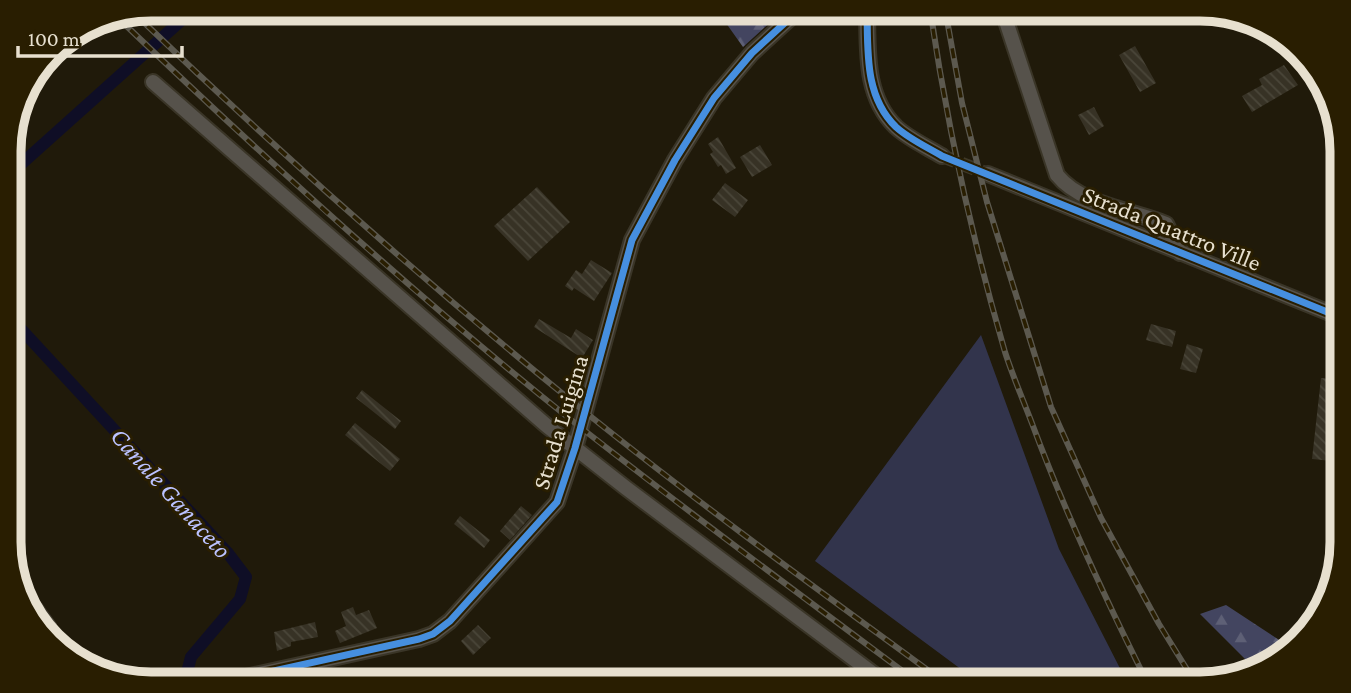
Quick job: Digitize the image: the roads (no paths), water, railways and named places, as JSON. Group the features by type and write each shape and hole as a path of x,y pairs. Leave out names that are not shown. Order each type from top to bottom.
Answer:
{"street":[{"name":"Strada Luigina","path":"269,672 433,634 450,621 557,502 575,448 632,240 675,160 715,98 752,53 787,21"},
{"path":"867,21 868,71 877,100 895,126 909,138 942,156"},
{"name":"Strada Quattro Ville","path":"1006,21 1057,175 1073,190 1123,212 1166,224 1180,253"},
{"path":"153,82 547,426 871,672"},
{"name":"Strada Quattro Ville","path":"988,174 1330,313"}],"waterway":[{"name":"Canale Ganaceto","path":"21,164 181,21"},
{"name":"Canale Ganaceto","path":"21,329 227,552 246,577 240,599 191,657 187,672"}],"tunnel":[{"path":"942,156 988,174"}],"railway":[{"path":"143,21 349,212 517,356 712,511 931,672"},
{"path":"932,21 962,182 1005,352 1073,525 1142,672"},
{"path":"947,21 962,103 987,202 1051,407 1101,518 1189,672"},
{"path":"125,24 338,223 453,323 657,487 904,672"}]}
